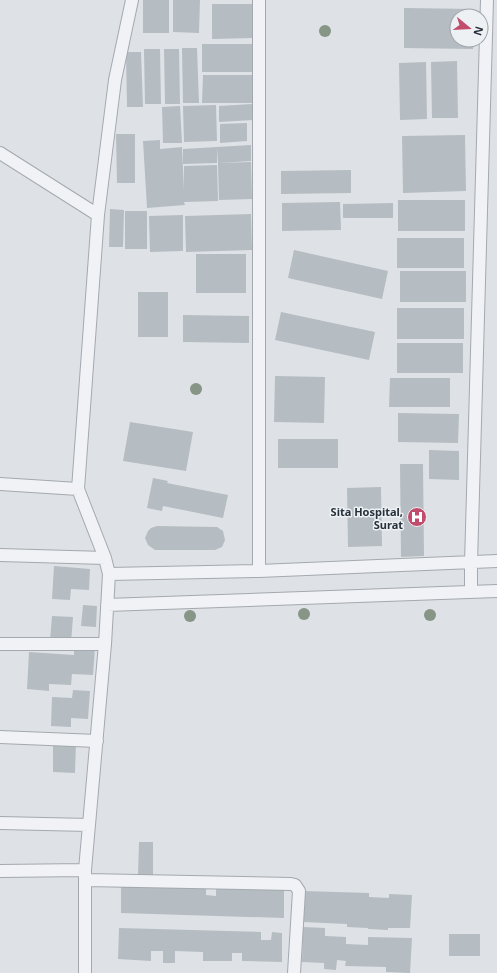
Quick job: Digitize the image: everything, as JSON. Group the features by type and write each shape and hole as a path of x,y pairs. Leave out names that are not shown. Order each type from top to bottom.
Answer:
{"street":[{"path":"85,973 85,875 105,644 109,574 105,558 78,489 98,215 115,80 132,0"},
{"path":"258,0 259,571"},
{"path":"471,592 487,0"},
{"path":"0,153 98,215"},
{"path":"0,484 78,489"},
{"path":"0,555 105,558"},
{"path":"109,574 259,571 497,561"},
{"path":"107,605 497,591"},
{"path":"0,644 105,644"},
{"path":"0,736 97,741"},
{"path":"0,823 89,825"},
{"path":"0,871 295,885 299,891 294,973"}],"building":[{"path":"143,0 169,0 169,33 143,33"},
{"path":"173,0 200,0 199,33 173,32"},
{"path":"212,4 254,4 254,38 212,39"},
{"path":"404,8 449,9 449,48 473,48 473,49 404,48"},
{"path":"202,44 253,44 253,72 202,72"},
{"path":"182,48 197,48 199,103 183,103"},
{"path":"144,49 160,49 161,104 145,104"},
{"path":"164,49 179,49 180,104 165,104"},
{"path":"126,52 141,52 143,107 127,107"},
{"path":"457,61 458,118 432,118 431,62"},
{"path":"426,62 427,119 400,120 399,63"},
{"path":"203,75 253,75 253,103 202,103"},
{"path":"252,104 253,120 219,122 219,106"},
{"path":"216,105 217,141 184,142 183,106"},
{"path":"180,106 182,143 163,143 162,107"},
{"path":"247,123 247,141 220,143 220,124"},
{"path":"116,134 135,134 135,183 117,183"},
{"path":"465,135 466,191 403,193 402,136"},
{"path":"160,140 160,149 182,147 184,190 184,166 217,165 218,201 184,202 185,205 147,208 143,141"},
{"path":"251,145 251,161 218,163 217,147"},
{"path":"217,147 217,163 183,164 183,149"},
{"path":"251,162 252,199 219,200 218,163"},
{"path":"351,170 351,193 281,194 281,171"},
{"path":"398,200 465,200 465,231 398,231"},
{"path":"340,202 341,230 282,231 282,203"},
{"path":"393,203 393,218 343,218 343,204"},
{"path":"110,209 124,210 123,247 109,247"},
{"path":"125,211 147,211 147,249 125,249"},
{"path":"251,214 252,250 186,252 185,216"},
{"path":"183,215 183,251 150,252 149,216"},
{"path":"397,238 464,238 464,268 397,268"},
{"path":"294,250 388,271 382,299 288,278"},
{"path":"196,254 246,254 246,293 196,293"},
{"path":"400,271 466,271 466,302 400,302"},
{"path":"138,292 168,292 168,337 138,337"},
{"path":"397,308 464,308 464,339 397,339"},
{"path":"281,312 375,332 369,360 275,340"},
{"path":"183,315 249,316 249,343 183,342"},
{"path":"397,343 463,343 463,373 397,373"},
{"path":"275,376 325,377 324,423 274,422"},
{"path":"390,378 450,378 450,407 389,407"},
{"path":"398,413 459,414 458,443 398,442"},
{"path":"130,422 193,432 186,471 123,461"},
{"path":"278,439 338,439 338,468 278,468"},
{"path":"429,450 459,451 459,480 429,479"},
{"path":"400,464 423,464 424,556 401,557"},
{"path":"153,478 168,481 167,483 228,495 223,518 163,506 162,511 147,508"},
{"path":"381,487 382,546 348,547 347,488"},
{"path":"157,526 217,527 223,531 225,540 222,547 215,550 155,550 148,545 145,538 151,528"},
{"path":"54,566 90,569 89,590 71,589 70,600 52,599"},
{"path":"83,605 97,606 96,627 81,626"},
{"path":"52,616 73,617 71,643 50,641"},
{"path":"74,646 95,647 93,675 72,674 71,685 49,684 49,691 27,689 29,652 74,655"},
{"path":"73,690 90,691 88,719 71,718 71,727 51,726 52,697 72,698"},
{"path":"53,742 76,742 75,773 53,772"},
{"path":"139,842 153,842 153,876 138,876"},
{"path":"121,886 206,888 206,895 216,896 216,888 284,890 284,918 121,913"},
{"path":"304,891 369,893 369,897 389,898 389,894 412,895 410,928 388,928 388,930 368,929 347,927 347,924 303,922"},
{"path":"303,927 325,928 325,936 346,937 346,944 368,945 368,937 412,938 410,973 386,972 386,967 345,966 346,961 337,960 336,970 324,969 324,963 302,962"},
{"path":"119,928 261,932 261,940 271,940 272,932 282,933 282,962 242,961 242,953 232,953 232,961 203,961 203,952 175,951 175,963 163,963 163,951 151,951 151,961 118,959"},
{"path":"449,934 480,934 480,956 449,956"}],"place":[{"name":"Sita Hospital, Surat","path":"417,517"}]}
